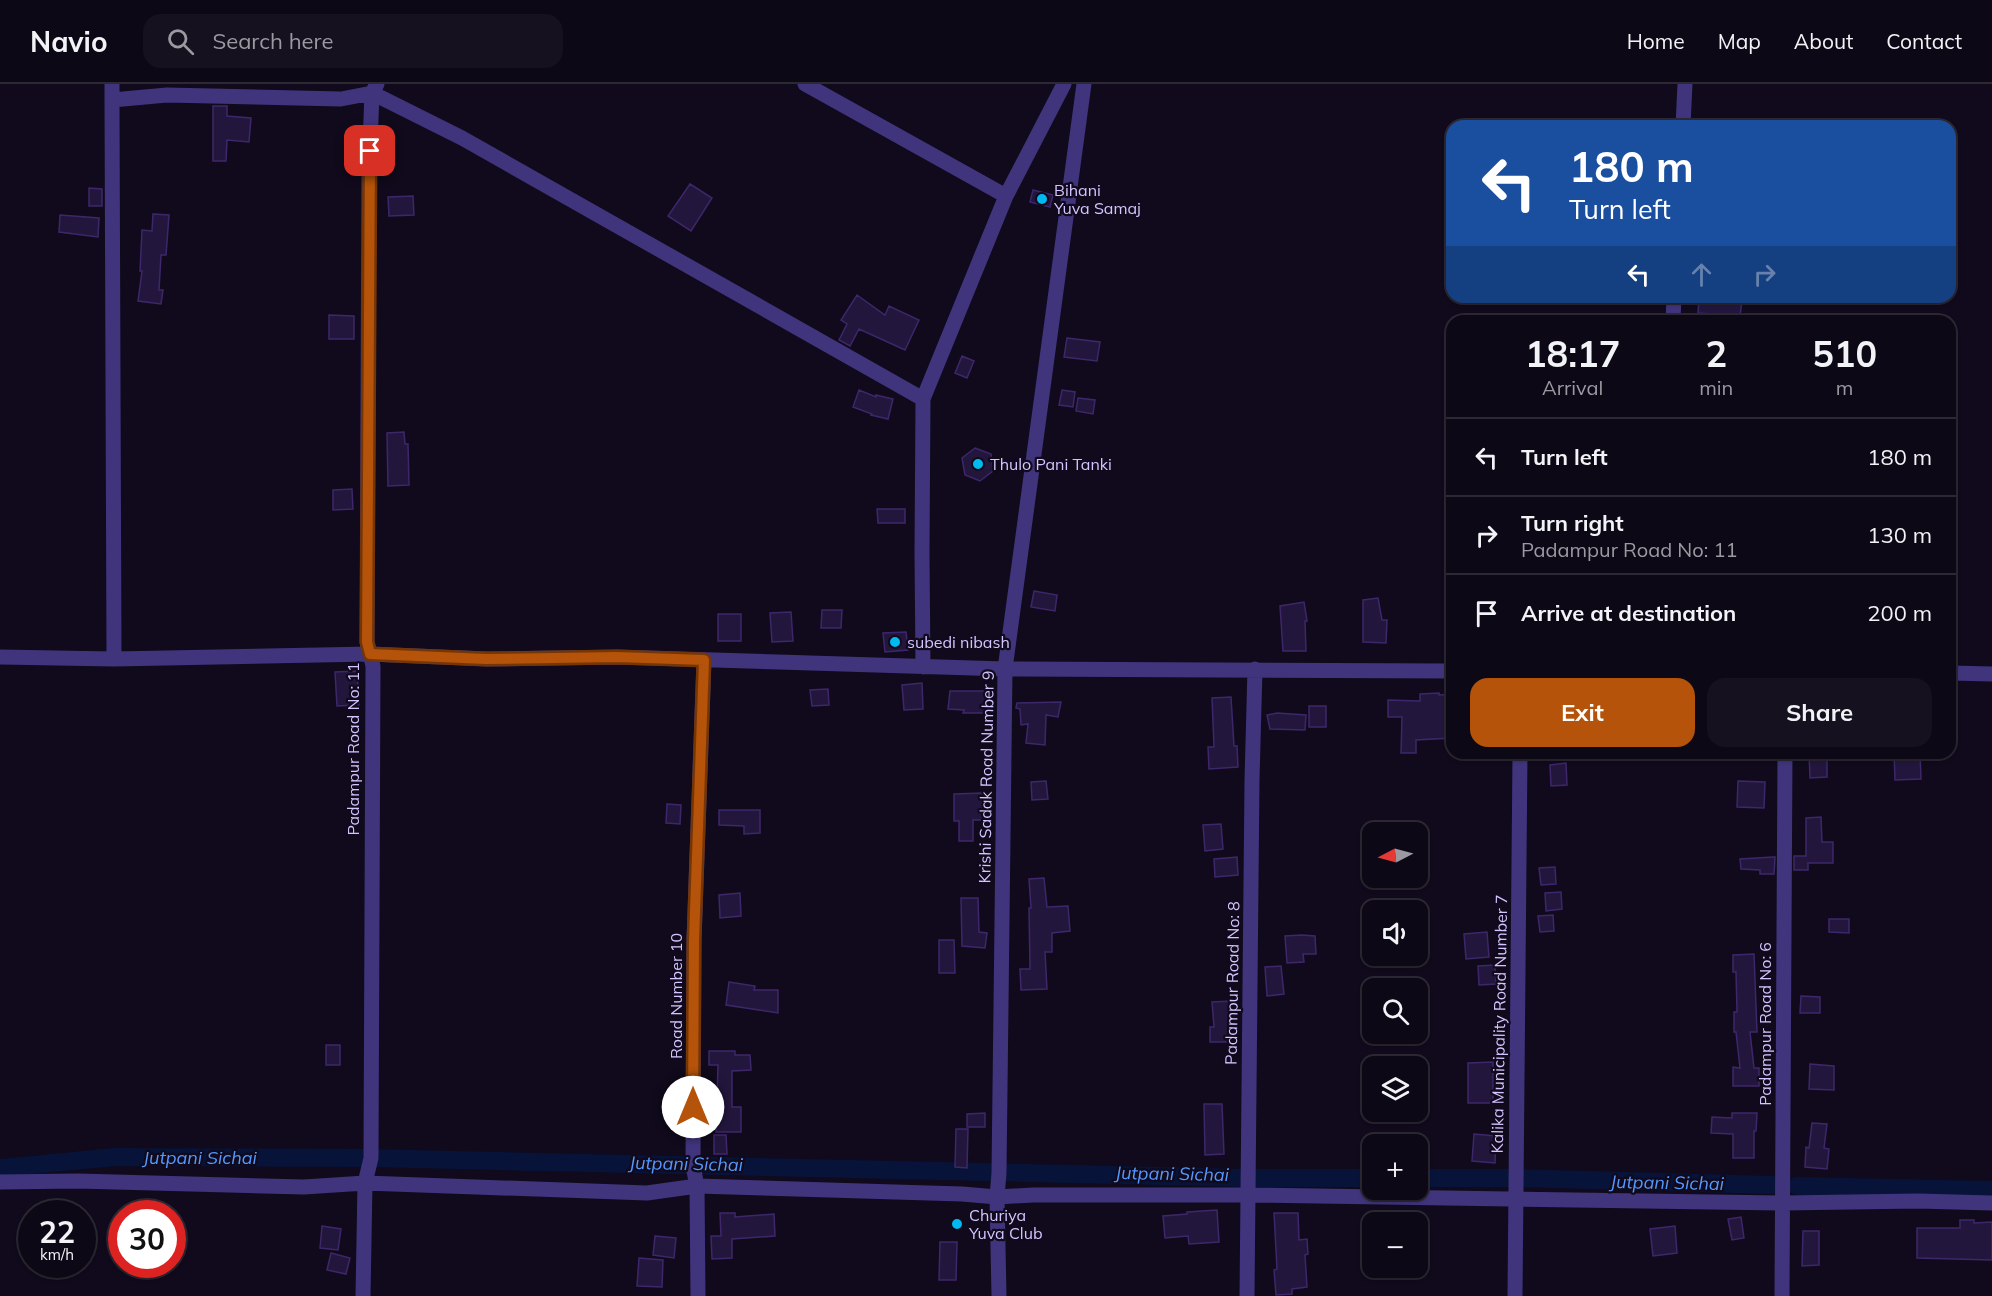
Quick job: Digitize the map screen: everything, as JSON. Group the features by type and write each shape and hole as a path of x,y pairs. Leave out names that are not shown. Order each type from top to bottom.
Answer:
{"street":[{"path":"112,84 114,658"},
{"path":"805,84 1006,196"},
{"path":"924,667 923,399 1006,196 1064,84"},
{"name":"Krishi Sadak Road Number 9","path":"999,1296 997,1197 1005,669 1084,84"},
{"path":"1683,120 1685,84"},
{"path":"112,100 167,95 341,99 374,89 923,399"},
{"name":"Padampur Road No: 11","path":"363,1296 365,1183 371,1158 373,666 367,642 369,182 374,89"},
{"path":"0,657 114,658 370,654 486,659 617,657 1005,669 1446,671"},
{"name":"Road Number 10","path":"699,1296 697,1186 693,1156 694,940 704,660"},
{"name":"Padampur Road No: 8","path":"1247,1296 1255,669"},
{"path":"1956,673 1992,674"},
{"name":"Kalika Municipality Road Number 7","path":"1515,1296 1520,759"},
{"name":"Padampur Road No: 6","path":"1782,1296 1785,759"},
{"path":"0,1182 78,1181 304,1187 365,1183 647,1193 697,1186 997,1197 1033,1195 1247,1196 1783,1203 1992,1203"}],"building":[{"path":"213,106 227,106 227,116 251,118 249,142 227,140 226,161 213,161"},
{"path":"690,184 712,198 691,231 668,216"},
{"path":"89,188 102,189 102,206 89,206"},
{"name":"Bihani Yuva Samaj","path":"1033,190 1053,195 1050,207 1030,202"},
{"path":"413,196 414,215 389,216 388,197"},
{"path":"153,214 169,215 166,255 161,255 159,290 163,290 161,304 138,301 142,271 140,271 142,230 152,231"},
{"path":"60,215 99,218 98,237 59,232"},
{"path":"857,295 885,315 889,306 919,320 905,350 859,329 850,346 839,340 847,324 841,320"},
{"path":"1699,303 1742,303 1740,315 1698,313"},
{"path":"329,315 354,316 354,339 329,339"},
{"path":"1067,338 1100,342 1097,361 1064,357"},
{"path":"962,356 974,361 967,378 955,373"},
{"path":"859,390 876,397 876,395 893,399 888,419 853,407"},
{"path":"1062,390 1075,392 1073,407 1059,405"},
{"path":"1078,398 1095,400 1093,414 1076,411"},
{"path":"404,432 405,444 408,444 409,485 388,486 387,433"},
{"name":"Thulo Pani Tanki","path":"975,448 991,454 993,471 980,481 965,475 962,458"},
{"path":"352,489 353,509 333,510 333,490"},
{"path":"877,509 905,509 905,523 878,523"},
{"path":"1034,591 1057,595 1055,611 1031,607"},
{"path":"1378,598 1382,620 1387,620 1386,643 1363,642 1363,600"},
{"path":"1304,602 1307,621 1305,621 1306,651 1283,651 1280,606"},
{"path":"822,610 842,610 841,628 821,628"},
{"path":"791,612 793,641 772,642 770,613"},
{"path":"718,614 741,614 741,641 718,641"},
{"name":"subedi nibash","path":"906,632 908,650 885,652 883,633"},
{"path":"357,671 359,705 337,706 335,672"},
{"path":"922,683 923,709 904,710 902,685"},
{"path":"828,689 829,705 812,706 810,690"},
{"path":"950,691 986,691 986,713 963,713 964,710 948,709"},
{"path":"1420,694 1446,694 1446,738 1416,740 1416,753 1401,753 1402,717 1388,717 1388,700 1420,701"},
{"path":"1231,697 1234,746 1237,746 1238,767 1209,769 1208,747 1214,747 1212,698"},
{"path":"1061,702 1058,717 1046,715 1045,745 1026,743 1028,724 1021,725 1020,709 1016,708 1017,703"},
{"path":"1309,706 1326,706 1326,727 1309,727"},
{"path":"1277,713 1306,715 1305,730 1270,729 1267,715"},
{"path":"1809,759 1827,759 1827,777 1810,778"},
{"path":"1894,759 1920,759 1921,779 1895,780"},
{"path":"1566,763 1567,785 1551,786 1550,765"},
{"path":"1046,781 1048,799 1032,800 1031,782"},
{"path":"1738,781 1765,782 1764,808 1737,807"},
{"path":"982,793 983,820 973,820 973,841 959,841 959,821 954,821 954,794"},
{"path":"667,804 681,805 680,824 666,823"},
{"path":"719,810 760,810 760,833 744,834 744,826 719,825"},
{"path":"1821,817 1822,842 1833,842 1833,863 1808,863 1808,870 1794,870 1794,856 1806,856 1806,818"},
{"path":"1221,824 1223,849 1205,851 1203,825"},
{"path":"1237,857 1238,875 1215,877 1214,859"},
{"path":"1775,857 1774,874 1760,874 1760,870 1741,869 1740,859"},
{"path":"1555,867 1556,884 1541,885 1539,868"},
{"path":"1044,878 1047,907 1068,906 1070,931 1052,933 1052,952 1045,952 1047,989 1021,990 1020,969 1030,969 1029,879"},
{"path":"1561,892 1562,909 1546,911 1545,893"},
{"path":"740,893 741,916 720,918 719,895"},
{"path":"961,898 978,898 979,932 987,933 985,948 962,946"},
{"path":"1553,915 1554,931 1540,932 1538,916"},
{"path":"1829,919 1849,919 1849,933 1829,932"},
{"path":"1487,932 1489,957 1466,959 1464,934"},
{"path":"1285,936 1315,936 1316,954 1303,954 1304,962 1287,963"},
{"path":"939,940 954,940 955,973 939,973"},
{"path":"1754,954 1757,1032 1750,1032 1754,1068 1759,1068 1759,1086 1733,1086 1733,1067 1740,1068 1736,1032 1734,1032 1734,1012 1737,1012 1736,972 1733,972 1733,955"},
{"path":"1495,965 1496,984 1479,985 1478,966"},
{"path":"1281,966 1284,994 1267,996 1265,967"},
{"path":"729,982 755,986 754,990 778,990 778,1013 726,1005"},
{"path":"1801,996 1820,997 1820,1013 1800,1013"},
{"path":"1231,1001 1230,1042 1210,1042 1210,1027 1214,1027 1212,1002"},
{"path":"326,1045 340,1045 340,1065 326,1065"},
{"path":"709,1051 735,1051 735,1055 750,1055 751,1070 732,1071 732,1107 741,1107 741,1132 716,1132 718,1065 709,1065"},
{"path":"1493,1062 1493,1103 1468,1103 1468,1063"},
{"path":"1810,1064 1834,1066 1834,1090 1809,1089"},
{"path":"1204,1104 1222,1104 1224,1154 1205,1155"},
{"path":"985,1113 985,1127 967,1127 967,1114"},
{"path":"1732,1113 1757,1113 1754,1158 1733,1158 1733,1134 1711,1133 1712,1117 1732,1118"},
{"path":"1812,1123 1827,1124 1824,1148 1829,1149 1827,1169 1805,1167 1806,1147 1809,1148"},
{"path":"956,1129 968,1129 967,1168 955,1167"},
{"path":"1474,1134 1496,1136 1495,1163 1472,1161"},
{"path":"714,1135 726,1135 727,1154 714,1154"},
{"path":"1217,1210 1219,1242 1189,1244 1188,1236 1165,1238 1163,1216"},
{"path":"720,1213 735,1213 735,1217 774,1214 775,1236 732,1239 732,1258 712,1259 711,1236 721,1236"},
{"path":"1274,1213 1298,1213 1299,1240 1307,1239 1308,1254 1305,1255 1307,1287 1292,1289 1292,1294 1276,1295"},
{"path":"1741,1217 1744,1238 1732,1240 1728,1219"},
{"path":"1960,1220 1974,1220 1974,1223 1992,1222 1992,1260 1917,1258 1917,1228 1960,1228"},
{"path":"322,1226 341,1229 338,1250 320,1248"},
{"path":"1675,1226 1677,1253 1653,1256 1650,1229"},
{"path":"1803,1231 1819,1231 1819,1265 1802,1266"},
{"path":"655,1236 676,1238 674,1258 653,1255"},
{"path":"940,1242 957,1242 956,1280 939,1280"},
{"path":"331,1253 350,1258 346,1274 327,1270"},
{"path":"639,1258 663,1260 662,1287 637,1286"}],"waterway":[{"name":"Jutpani Sichai","path":"0,1168 115,1157 371,1158 1247,1178 1362,1178"},
{"name":"Jutpani Sichai","path":"1428,1178 1517,1178 1773,1185"},
{"name":"Jutpani Sichai","path":"1797,1186 1992,1190"}],"place":[{"name":"Bihani Yuva Samaj","path":"1042,199"},
{"name":"Thulo Pani Tanki","path":"978,464"},
{"name":"subedi nibash","path":"895,642"},
{"name":"Churiya Yuva Club","path":"957,1224"}],"route":[{"path":"370,151 367,642 370,654 486,659 617,657 704,660 694,940 693,1107"}]}
